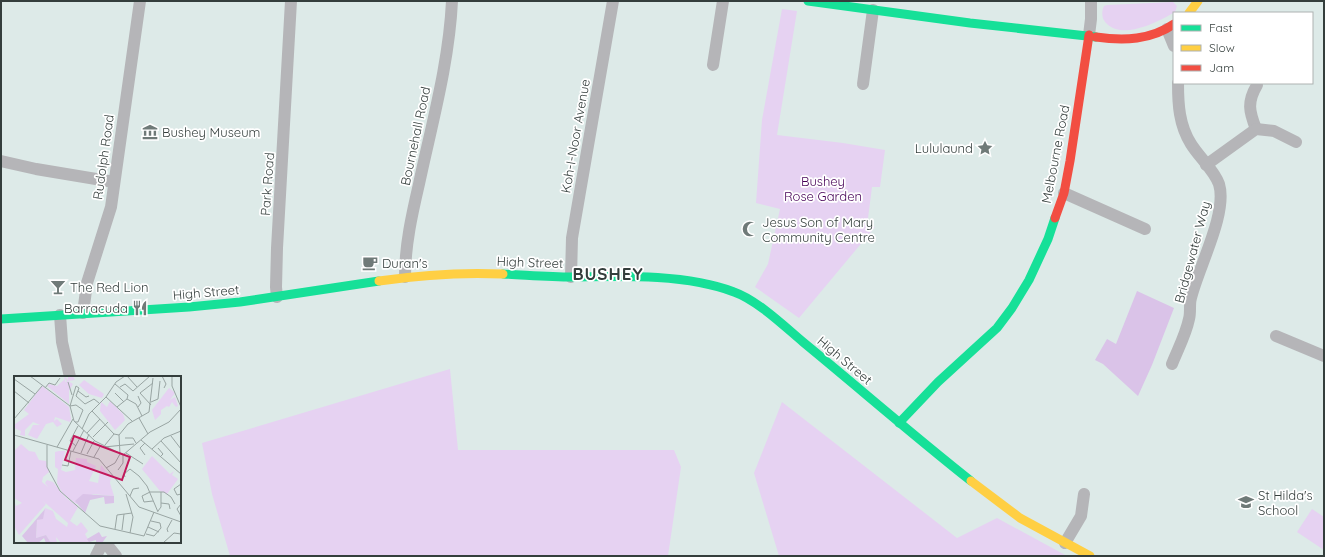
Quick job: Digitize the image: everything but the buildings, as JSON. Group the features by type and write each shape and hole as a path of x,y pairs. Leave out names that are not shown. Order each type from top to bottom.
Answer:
{"main road":[{"path":"808,1 1026,31 1089,35 1106,38 1127,39 1147,37 1171,27"},
{"path":"1190,12 1198,1"},
{"name":"Melbourne Road","path":"899,423 938,382 997,328 1012,308 1029,280 1048,239 1064,193 1089,35"},
{"name":"High Street","path":"1,319 190,307 277,297 405,277 476,273 572,277 602,276 673,279 700,282 735,292 752,301 834,367 899,423 1020,518 1090,556"}],"street":[{"name":"Rudolph Road","path":"82,313 87,284 111,207 140,1"},
{"name":"Park Road","path":"277,297 276,256 282,177 291,1"},
{"name":"Bournehall Road","path":"405,277 409,229 445,65 452,1"},
{"name":"Koh-I-Noor Avenue","path":"572,277 572,238 614,1"},
{"path":"713,65 723,1"},
{"name":"Melbourne Road","path":"1089,35 1091,1"},
{"path":"863,84 873,10"},
{"path":"1171,27 1173,40"},
{"name":"Bridgewater Way","path":"1172,364 1187,328 1190,317 1191,297 1208,248 1219,212 1221,200 1218,182 1191,144 1180,117 1178,84"},
{"path":"1256,129 1251,118 1249,105 1257,85"},
{"path":"1206,165 1256,129 1274,132 1296,142"},
{"path":"1,161 36,169 114,182"},
{"path":"1064,193 1145,229"},
{"path":"60,315 62,342 70,376"},
{"path":"1276,336 1324,356"},
{"path":"1065,543 1081,516 1084,494"},
{"path":"96,556 103,543 108,546 116,556"}],"green space":[{"path":"1173,2 1177,6 1175,12 1151,24 1131,30 1121,30 1113,28 1106,23 1102,13 1104,6"},
{"name":"Bushey Rose Garden","path":"782,9 797,11 777,135 885,150 880,187 872,187 867,226 875,227 799,318 755,287 768,264 780,209 756,203 762,120"},
{"path":"450,369 458,450 674,450 681,467 668,556 230,556 212,494 202,443"},
{"path":"782,402 957,538 997,518 1067,556 779,556 754,473"},
{"path":"1312,509 1324,517 1324,550 1297,532"}],"shaded area":[{"path":"1137,291 1174,308 1152,365 1138,396 1103,364 1095,360 1107,339 1116,344"}],"traffic: fast":[{"path":"808,1 970,23 1096,37"},
{"path":"899,423 938,382 997,328 1012,308 1029,280 1048,239 1055,218"},
{"path":"503,274 563,277 654,277 696,282 716,286 734,292 752,301 770,314 971,481"},
{"path":"1,319 189,307 240,302 379,281"}],"traffic: slow":[{"path":"1190,12 1198,1"},
{"path":"379,281 441,274 503,274"},
{"path":"971,481 1020,518 1090,556"}],"traffic: jam":[{"path":"1096,37 1117,39 1137,38 1156,33 1173,25"},
{"path":"1055,218 1064,193 1070,161 1089,35"}],"place":[{"name":"Bushey Museum","path":"150,132"},
{"name":"Lululaund","path":"985,148"},
{"name":"Jesus Son of Mary Community Centre","path":"750,229"},
{"name":"Duran's","path":"370,263"},
{"name":"The Red Lion","path":"58,287"},
{"name":"Barracuda","path":"140,308"},
{"name":"St Hilda's School","path":"1246,502"}],"district":[{"name":"BUSHEY","path":"608,273"}]}
